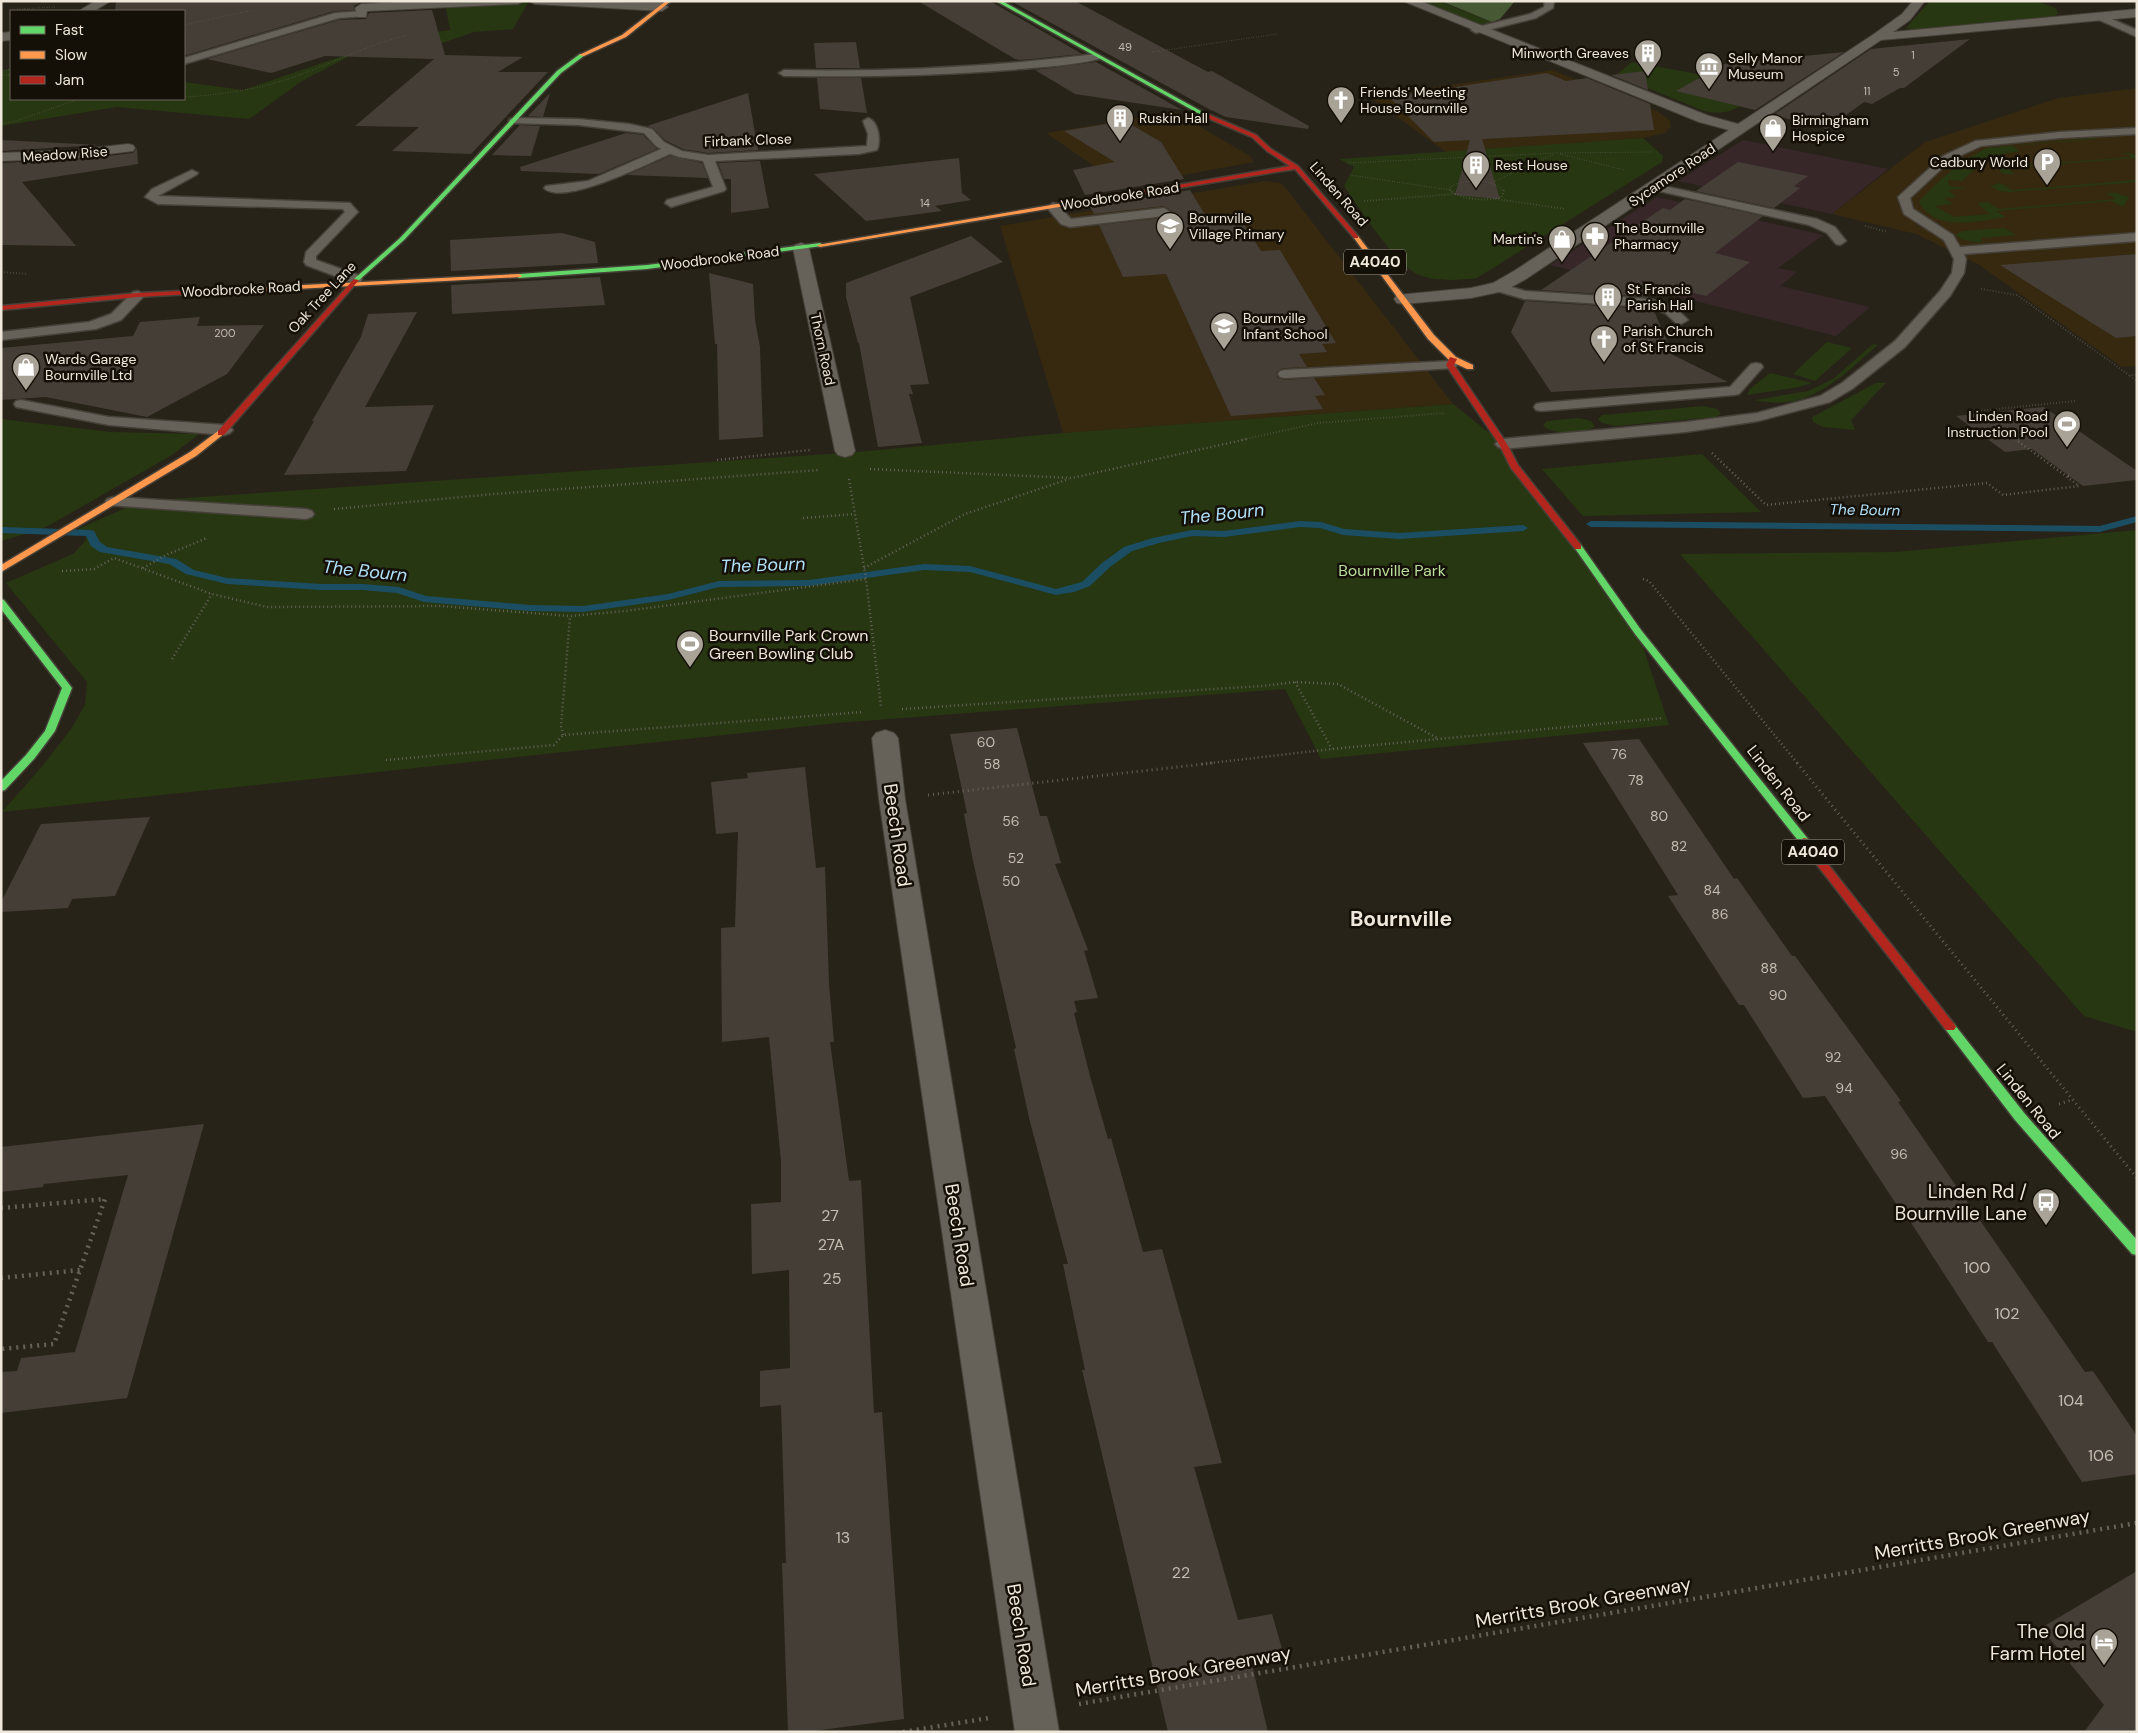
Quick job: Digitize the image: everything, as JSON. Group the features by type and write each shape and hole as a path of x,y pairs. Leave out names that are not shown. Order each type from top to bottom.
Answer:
{"main road":[{"name":"Linden Road","path":"998,1 1203,114 1254,136 1269,150 1296,168 1360,242 1451,362 1503,444 1514,466 1583,553 1638,632 1742,761 2020,1118 2137,1250"},
{"name":"Oak Tree Lane","path":"5,566 193,454 225,430 353,282 402,239 559,72 578,57 624,36 665,4"},
{"name":"Woodbrooke Road","path":"1,308 138,295 353,282 533,276 647,267 801,248 1296,168"},
{"name":"Linden Road","path":"1451,362 1469,366 1478,380"},
{"name":"Linden Road","path":"1490,401 1503,444"},
{"path":"1,602 67,688 50,731 30,757 1,788"}],"street":[{"path":"87,10 105,1"},
{"path":"360,9 518,1"},
{"path":"534,1 665,4"},
{"path":"1409,1 1476,30 1704,120 1739,128"},
{"name":"Sycamore Road","path":"1403,299 1471,293 1498,287 1520,275 1654,188 1739,128 1878,38 1906,17 1919,1"},
{"path":"2067,7 2100,17"},
{"path":"1878,38 2137,13"},
{"name":"Meadow Rise","path":"1,156 93,143"},
{"name":"Meadow Rise","path":"1,156 75,154 128,148"},
{"name":"Thorn Road","path":"801,248 845,455"},
{"name":"Beech Road","path":"884,724 892,798 1035,1722"}],"lane":[{"path":"1476,30 1533,16 1548,8 1550,1"},
{"path":"185,61 360,9"},
{"path":"2100,17 2137,34"},
{"path":"784,73 851,75 1029,66 1099,58"},
{"name":"Firbank Close","path":"514,121 578,122 630,127 648,131 660,144 679,154 708,158 873,148 873,134 868,121"},
{"path":"1503,444 1657,430 1758,417 1825,399 1848,386 1900,344 1952,284 1958,273 1960,259 1949,238 1908,211 1904,197 1947,158 1979,143 2060,135 2137,131"},
{"path":"550,188 591,184 672,149"},
{"path":"671,203 720,189 708,158"},
{"path":"192,173 156,191 152,196 158,200 346,206 352,212 310,255 310,262 353,282"},
{"path":"1654,188 1813,222 1831,230 1840,241"},
{"path":"1052,207 1065,221 1070,223 1164,212"},
{"path":"1956,251 2000,246 2137,237"},
{"path":"1498,287 1524,295 1650,302 1670,310 1681,320"},
{"path":"1,336 92,326 116,317 138,295"},
{"path":"1285,374 1451,362"},
{"path":"1741,399 1756,367"},
{"path":"1541,407 1741,399 1758,417"},
{"path":"21,404 109,421 225,430"},
{"path":"113,502 302,513"}],"path":[{"path":"10,9 63,6"},
{"path":"185,24 258,9"},
{"path":"1099,58 1277,34"},
{"path":"185,99 260,87 295,76 383,41 410,35"},
{"path":"1,124 16,121 76,100"},
{"path":"1348,164 1555,153 1655,152"},
{"path":"1490,183 1555,153 1628,171"},
{"path":"1350,174 1450,190 1455,194"},
{"path":"1450,190 1454,184 1463,182 1490,183 1505,191 1502,196 1492,199"},
{"path":"1364,201 1455,194 1475,199 1492,199 1558,207"},
{"path":"1975,288 2017,295 2137,381"},
{"path":"2129,376 2137,375"},
{"path":"1706,447 1766,505 1986,482 2003,495 2079,486 2068,476 1977,411 2075,401"},
{"path":"864,569 965,514 1072,478 1318,423 1453,412"},
{"path":"302,513 845,455"},
{"path":"845,455 866,579 884,724"},
{"path":"717,460 845,455 1072,478"},
{"path":"803,518 855,514"},
{"path":"1583,553 1650,581 2137,1178"},
{"path":"143,568 166,555"},
{"path":"5,566 52,572 94,569 114,558 212,594 267,607 441,606 570,616 625,611 866,579"},
{"path":"172,659 212,594"},
{"path":"563,735 561,726 570,616"},
{"path":"1295,682 1332,749"},
{"path":"386,760 554,745 563,735 884,724 1295,682 1338,684 1439,739"},
{"path":"892,798 1332,749 1671,718"},
{"path":"1,1208 105,1199 54,1344 1,1349"},
{"path":"1,1278 80,1270"},
{"name":"Merritts Brook Greenway","path":"903,1732 1035,1722 2137,1523"}],"shaded area":[{"path":"1552,70 1659,112 1670,121 1671,127 1665,133 1643,138 1446,152 1369,97"},
{"path":"2137,88 2137,366 2122,367 1978,264 1916,234 1832,214 1925,142 2059,98"},
{"path":"1175,112 1250,156 1254,162 1123,186 1046,133"},
{"path":"1743,140 1888,169 1832,214 1678,181"},
{"name":"Bournville Infant School","path":"1264,181 1280,183 1285,187 1453,404 1063,433 1000,226"},
{"path":"1657,197 1823,235 1778,268 1797,272 1780,286 1870,307 1836,336 1550,265"}],"green space":[{"path":"529,1 513,29 474,32 417,52 361,50 302,81 249,119 117,107 1,126 1,71 10,69 10,100 185,100 185,82 243,90 398,37 450,30 445,3"},
{"path":"1410,1 1439,1 1491,22 1475,29"},
{"path":"1441,1 1515,1 1500,19 1492,22"},
{"path":"1930,1 2036,1 2056,8 2058,13 2053,17 1923,32 1906,28"},
{"name":"Selly Manor Museum","path":"1632,62 1769,87 1738,107 1714,113 1704,111 1616,75"},
{"path":"1643,138 1663,156 1662,162 1477,278 1463,279 1441,280 1419,275 1400,260 1379,235 1344,186 1354,167 1339,159"},
{"path":"2097,139 2012,146 2020,151 1987,157 1962,181 1948,180 1949,186 1969,188 1948,190 1957,197 1944,198 1953,204 1935,206 1954,217 1990,214 1977,203 1988,202 1999,209 2116,199 2106,193 2117,193 2129,197 2123,207 2112,201 1996,211 2006,217 1957,223 1935,218 1926,211 1919,201 1963,161 1987,148"},
{"path":"2122,152 2137,155 2137,158 2007,168 2015,174 2003,174 1999,170 2001,165 2015,159 2025,165 2132,157"},
{"path":"2137,180 2137,182 2009,192 2000,191 1990,186 2000,183 2012,190"},
{"path":"2004,228 2016,235 1982,238 1980,243 1961,239 1956,235 1962,231"},
{"path":"1827,342 1852,348 1815,381 1793,374"},
{"path":"1873,344 1878,345 1851,369 1837,380 1807,397 1774,403 1755,400 1808,391 1833,379"},
{"path":"1770,373 1812,383 1799,387 1747,395 1750,389"},
{"path":"1876,383 1886,383 1851,420 1855,430 1823,427 1813,422 1812,417"},
{"name":"Bournville Park","path":"1453,404 1503,444 1638,632 1669,725 1321,759 1285,689 837,723 2,812 44,764 71,729 85,705 87,682 6,583 73,554 86,540 86,535 78,529 141,501 857,452 1063,433"},
{"path":"1703,406 1717,409 1721,414 1715,417 1615,426 1602,423 1598,419 1602,415"},
{"path":"1578,418 1591,421 1595,427 1575,432 1561,432 1548,429 1543,425 1547,421"},
{"path":"1,419 111,432 199,434 172,455 48,526 1,541"},
{"path":"1702,454 1761,512 1583,516 1542,469"},
{"path":"2137,530 2137,1032 2084,1016 1680,554 1895,552"}],"building":[{"path":"116,1 379,1 361,2 354,6 354,10 334,11 187,55 185,54 185,10 115,10"},
{"path":"918,1 990,1 1082,54 1015,59"},
{"path":"1011,1 1075,1 1208,72 1212,71 1309,126 1308,129 1226,117"},
{"path":"432,10 445,55 523,57 498,72 548,72 471,154 392,151 419,127 355,126 434,59 325,56 271,73 207,59 339,20 366,19 369,13"},
{"path":"1970,39 1904,88 1900,88 1872,104 1864,102 1827,129 1773,115 1871,49"},
{"path":"856,42 860,68 816,68 814,43"},
{"path":"1844,52 1755,110 1676,91 1724,64"},
{"path":"1096,62 1182,110 1075,94 1035,70"},
{"path":"1645,71 1648,90 1611,75"},
{"path":"1547,73 1566,81 1587,78 1650,104 1654,130 1482,139 1500,199 1455,195 1470,140 1434,142 1389,97"},
{"path":"817,78 861,78 867,113 820,109"},
{"path":"550,93 543,117 528,116"},
{"path":"748,93 758,150 708,153 683,149 665,140 653,128 647,126"},
{"path":"1125,121 1161,142 1184,179 1085,195 1073,170 1115,162 1064,131"},
{"path":"520,125 540,126 531,156 492,155"},
{"path":"626,133 643,135 657,149 599,174 521,171 520,167"},
{"path":"1,140 99,145 1,151"},
{"path":"137,148 138,164 22,182 76,246 1,245 1,163 75,160 133,153"},
{"path":"670,156 702,163 708,178 627,175"},
{"path":"959,158 962,193 971,200 935,206 942,211 866,221 814,174"},
{"path":"760,161 769,208 731,213 731,179 724,179 718,163"},
{"path":"1738,162 1808,176 1794,186 1800,188 1774,208 1696,191"},
{"path":"1190,190 1207,218 1239,217 1261,251 1280,250 1336,343 1322,344 1327,352 1299,354 1307,367 1285,368 1280,369 1276,373 1278,378 1285,380 1314,378 1325,395 1315,396 1323,409 1231,416 1166,274 1123,277 1099,225 1164,218 1172,211 1164,206 1094,214 1090,207"},
{"path":"1685,199 1763,216 1715,253 1750,262 1706,296 1641,280 1648,297 1541,290 1663,208 1670,210"},
{"path":"562,233 595,242 598,263 451,271 450,240"},
{"path":"971,236 1003,262 910,297 929,384 910,385 913,394 909,394 922,443 878,447 859,343 846,297 846,283"},
{"path":"2137,254 2137,336 2116,338 2000,265"},
{"path":"709,273 753,284 755,320 760,347 763,437 719,440 717,344 715,344"},
{"path":"600,277 605,305 452,314 451,285"},
{"path":"1525,301 1648,309 1654,311 1673,355 1728,382 1551,392 1511,332"},
{"path":"417,312 365,407 434,405 406,471 284,475 314,421 312,421 361,337 368,314"},
{"path":"200,317 197,326 264,325 227,374 147,417 46,397 1,400 1,348 133,336 140,322"},
{"name":"Linden Road Instruction Pool","path":"2044,407 2137,471 2137,480 2083,486 2032,449 2005,452 1956,416"},
{"path":"1017,728 1040,816 1047,816 1061,863 1055,864 1088,950 1084,951 1098,998 1074,1001 1077,1012 1074,1013 1090,1076 1108,1139 1111,1138 1143,1252 1162,1249 1222,1463 1194,1467 1238,1620 1272,1614 1285,1659 1252,1665 1268,1732 1168,1732 1082,1370 1085,1370 1063,1264 1068,1264 1030,1122 1014,1049 1016,1048 973,861 964,814 967,813 950,734"},
{"path":"1639,739 1734,879 1737,878 1792,956 1795,956 1901,1101 1898,1102 2085,1372 2093,1371 2137,1436 2137,1474 2082,1482 1992,1342 1988,1342 1910,1221 1908,1222 1825,1096 1803,1098 1744,1005 1739,1005 1668,896 1678,895 1583,743"},
{"path":"805,767 816,868 825,867 829,984 834,1042 830,1042 849,1181 861,1180 874,1413 882,1412 904,1719 806,1732 788,1732 782,1563 786,1563 781,1405 760,1407 760,1371 790,1368 789,1270 752,1274 751,1204 781,1202 781,1161 769,1037 722,1042 721,928 735,927 738,832 716,834 711,782 748,778 747,773"},
{"path":"150,817 115,896 72,899 68,908 1,912 1,902 41,824"},
{"path":"204,1124 127,1398 1,1413 1,1372 17,1371 21,1358 75,1352 128,1175 44,1184 43,1187 1,1192 1,1147"},
{"name":"The Old Farm Hotel","path":"2137,1571 2137,1732 2084,1732 2104,1705 2041,1628"}],"waterway":[{"name":"The Bourn","path":"1591,524 2100,529 2137,519"},
{"name":"The Bourn","path":"1,530 90,533 95,544 104,550 172,561 190,572 227,581 321,587 363,587 399,590 424,599 530,608 583,609 668,597 719,584 809,583 924,567 970,569 1056,592 1070,590 1086,584 1106,565 1128,549 1157,540 1192,533 1224,534 1300,524 1321,525 1343,532 1399,536 1523,528"}],"traffic: fast":[{"path":"998,1 1205,115"},
{"path":"356,280 402,239 559,72 582,55"},
{"path":"519,276 647,267 820,245"},
{"path":"1578,547 1638,632 1804,841"},
{"path":"1,602 67,688 50,731 30,757 1,788"},
{"path":"1950,1027 2020,1117 2137,1250"}],"traffic: slow":[{"path":"582,55 624,36 669,1"},
{"path":"820,245 1069,204"},
{"path":"1356,237 1431,337 1453,359 1470,367"},
{"path":"223,291 519,276"},
{"path":"1,569 193,454 221,433"}],"traffic: jam":[{"path":"1205,115 1254,136 1269,150 1296,167 1356,237"},
{"path":"1069,204 1296,167"},
{"path":"221,433 356,280"},
{"path":"1,308 138,295 223,291"},
{"path":"1453,359 1450,365 1503,444 1514,466 1578,547"},
{"path":"1804,841 1950,1027"}],"place":[{"name":"Minworth Greaves","path":"1648,77"},
{"name":"Selly Manor Museum","path":"1709,90"},
{"name":"Friends' Meeting House Bournville","path":"1341,124"},
{"name":"Ruskin Hall","path":"1120,142"},
{"name":"Birmingham Hospice","path":"1773,152"},
{"name":"Cadbury World","path":"2047,186"},
{"name":"Rest House","path":"1476,189"},
{"name":"Bournville Village Primary","path":"1170,250"},
{"name":"The Bournville Pharmacy","path":"1595,260"},
{"name":"Martin's","path":"1562,263"},
{"name":"St Francis Parish Hall","path":"1608,321"},
{"name":"Bournville Infant School","path":"1224,350"},
{"name":"Parish Church of St Francis","path":"1604,363"},
{"name":"Wards Garage Bournville Ltd","path":"26,391"},
{"name":"Linden Road Instruction Pool","path":"2067,448"},
{"name":"Bournville Park Crown Green Bowling Club","path":"690,668"},
{"name":"Linden Rd / Bournville Lane","path":"2046,1226"},
{"name":"The Old Farm Hotel","path":"2104,1666"}],"district":[{"name":"Bournville","path":"1401,919"}]}
